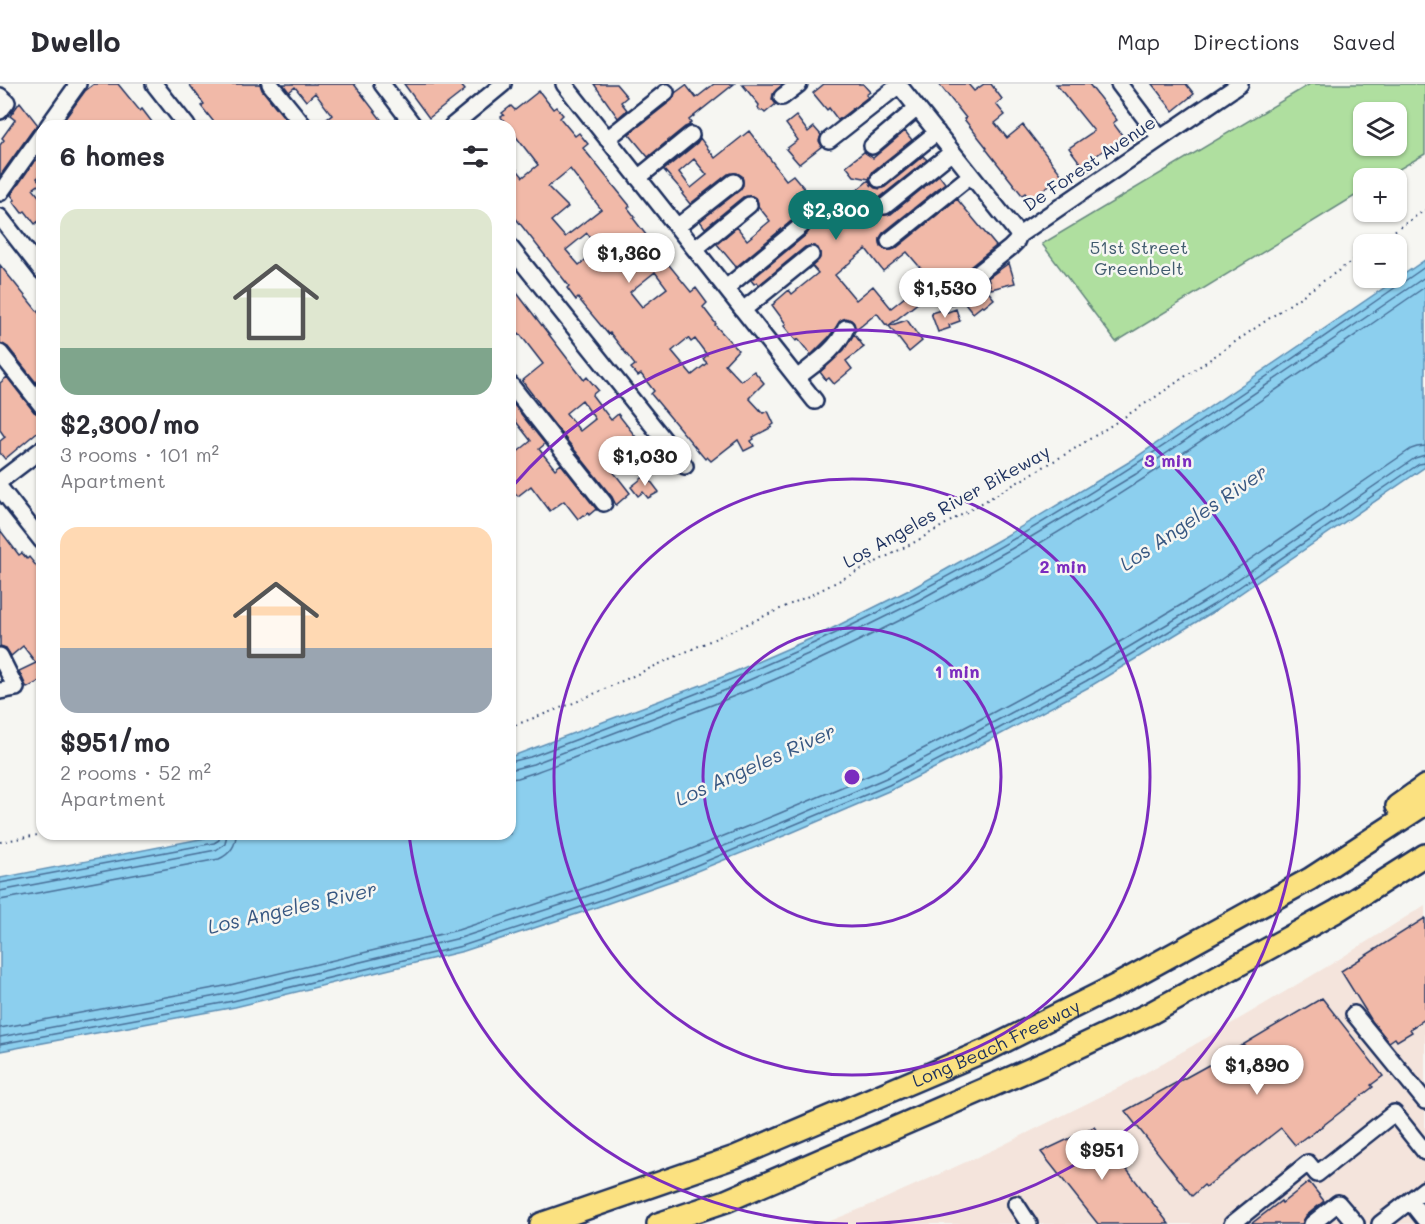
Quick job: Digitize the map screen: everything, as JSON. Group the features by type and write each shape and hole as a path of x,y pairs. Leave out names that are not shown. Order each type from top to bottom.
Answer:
{"highway":[{"path":"1310,879 1355,834 1425,786"},
{"name":"Long Beach Freeway","path":"541,1224 735,1157 989,1048 1121,983 1310,879 1425,804"},
{"name":"Long Beach Freeway","path":"658,1224 726,1201 1045,1063 1150,1014 1335,912 1425,855"}],"street":[{"path":"56,120 78,84"},
{"path":"153,84 182,120"},
{"path":"270,84 299,120"},
{"path":"382,84 409,120"},
{"path":"459,120 503,84"},
{"path":"564,84 815,401"},
{"path":"782,97 799,84"},
{"path":"830,140 899,84 1019,234"},
{"path":"1119,84 1161,138"},
{"name":"De Forest Avenue","path":"951,296 1010,248 1016,242 1019,234 1240,84"},
{"path":"607,139 666,92"},
{"path":"0,96 7,102 0,111"},
{"path":"872,146 917,108"},
{"path":"879,179 937,132"},
{"path":"638,178 691,135"},
{"path":"0,193 36,142"},
{"path":"885,206 952,152"},
{"path":"889,241 971,175"},
{"path":"677,227 734,182"},
{"path":"695,249 749,205"},
{"path":"0,217 36,263"},
{"path":"726,288 801,226"},
{"path":"516,255 685,466"},
{"path":"746,314 810,262"},
{"path":"797,378 835,346 846,328"},
{"path":"0,353 36,398"},
{"path":"516,392 604,503"},
{"path":"0,481 36,454"},
{"path":"0,488 36,533"},
{"path":"0,656 16,688 0,690"},
{"path":"1354,1014 1425,1101"},
{"path":"1232,1224 1308,1163 1317,1174 1394,1113 1425,1152"},
{"path":"1380,1224 1425,1189"},
{"path":"1410,1201 1425,1220"},
{"path":"1312,1224 1338,1203 1356,1224"},
{"path":"1016,1204 1029,1224"}],"path":[{"path":"1390,234 1425,210"},
{"name":"Los Angeles River Bikeway","path":"516,725 576,702 815,593 915,542 1005,490 1154,398 1353,261"},
{"path":"0,842 36,835"}],"shaded area":[{"path":"1425,905 1425,1224 823,1224 997,1148 1124,1085 1333,963"}],"green space":[{"name":"51st Street Greenbelt","path":"1310,84 1425,84 1425,154 1401,168 1353,168 1353,197 1116,342 1042,244"}],"water":[{"name":"Los Angeles River","path":"1425,260 1425,467 1216,610 1089,687 891,790 677,879 580,913 464,951 235,1007 0,1051 0,878 195,840 516,840 516,755 725,676 819,635 913,588 1129,462 1384,288 1407,288 1407,272"}],"building":[{"path":"94,84 118,84 150,120 64,120 85,91"},
{"path":"189,84 260,84 262,90 286,120 212,120 201,106 204,104"},
{"path":"283,84 354,84 381,120 326,120 332,115 315,93 306,101 295,87 289,92"},
{"path":"404,84 460,84 465,90 429,118"},
{"path":"594,84 616,84 627,97 621,102 627,110 618,118"},
{"path":"714,84 734,84 689,120 690,125 648,157 629,134 672,100 675,93 686,85 696,98"},
{"path":"742,84 783,84 773,94 772,99 776,104 765,113 758,108 759,105"},
{"path":"824,84 863,84 870,92 866,95 868,97 838,120 813,93"},
{"path":"939,84 968,84 974,91 984,84 991,84 1002,99 996,104 1005,115 995,123 1007,138 1023,125 1065,179 1055,186 1052,183 1030,200 1025,193 1022,195"},
{"path":"1056,84 1089,84 1117,120 1113,123 1122,135 1119,139 1121,142 1112,149 1110,146 1094,157 1099,163 1087,172 1069,148 1094,131"},
{"path":"1152,84 1186,84 1194,94 1173,111"},
{"path":"539,91 553,109 556,107 563,115 560,118 575,136 579,133 588,144 583,148 630,206 628,208 635,217 633,218 650,240 647,242 659,257 661,255 691,292 696,288 707,303 703,307 715,325 738,350 725,364 741,381 754,371 764,383 749,398 763,413 768,411 774,424 753,437 751,441 754,446 744,451 738,440 711,461 707,457 705,459 651,394 654,391 641,374 638,376 631,368 635,365 610,333 608,334 578,298 576,300 567,288 569,286 516,219 516,168 523,177 538,165 516,137 516,120 503,120 501,117 504,115 502,113 511,106 515,110","holes":["570,169 601,209 565,237 551,221 568,207 548,187","587,233 599,249 579,265 566,250","627,240 640,255 622,269 610,253","655,272 667,288 642,307 630,292","688,338 691,342 695,339 707,355 703,359 707,363 692,375 672,351"]},
{"path":"20,102 36,122 36,126 0,176 0,145 4,140 2,138 15,120 10,116"},
{"path":"796,116 808,132 814,127 821,135 819,141 822,146 799,164 786,149 798,140 786,124"},
{"path":"749,131 786,180 793,175 820,207 833,197 839,205 869,180 875,188 885,187 923,156 927,160 878,199 877,212 882,215 891,214 939,175 945,183 883,233 880,238 881,247 886,250 895,249 957,199 996,246 950,283 945,277 946,281 888,326 877,313 855,331 851,320 846,318 841,320 829,337 811,355 784,326 786,324 772,305 789,290 792,294 818,273 812,266 820,258 818,248 805,247 759,285 757,282 754,284 751,280 807,234 810,229 809,220 804,217 795,218 736,267 717,244 737,227 747,240 770,221 758,206 757,199 752,196 743,197 705,228 700,221 740,190 743,185 742,176 737,173 728,174 690,204 682,194 684,193 664,170 700,138 715,158","holes":["694,159 707,175 691,188 679,172","866,249 883,271 907,252 929,278 891,308 873,286 856,300 835,275"]},
{"path":"905,131 912,140 873,171 869,179 854,176 846,166 864,152 873,158"},
{"path":"36,161 36,187 33,189 36,193 35,224 25,211 22,213 11,195"},
{"path":"1009,263 1015,283 991,289 988,278"},
{"path":"0,265 36,310 36,382 8,347 0,343"},
{"path":"986,289 994,299 973,313 962,299 972,290 977,296"},
{"path":"516,292 584,380 587,377 598,390 592,395 611,420 618,414 643,446 612,470 630,493 616,505 522,381 543,364 519,333 516,335","holes":["582,400 595,419 580,431 566,413"]},
{"path":"944,309 945,313 956,309 960,321 938,332 931,313"},
{"path":"907,320 922,341 909,352 889,326"},
{"path":"854,334 864,347 846,361 852,369 834,384 829,378 826,380 820,372 844,350"},
{"path":"7,377 36,413 36,433 5,459 0,453 0,441 5,437 0,430 0,383"},
{"path":"516,408 545,444 539,449 555,469 561,464 597,510 578,519 564,501 550,511 531,486 518,496 516,494 516,453 531,441 516,422"},
{"path":"646,475 659,492 648,498 643,492 638,496 631,487"},
{"path":"0,530 19,555 22,553 27,559 29,557 36,566 36,663 23,646 11,656 6,648 0,646"},
{"path":"36,663 36,683 27,688 19,671"},
{"path":"1425,918 1425,1019 1410,1029 1412,1032 1397,1041 1395,1038 1389,1042 1372,1021 1341,971"},
{"path":"1322,998 1383,1076 1371,1085 1373,1087 1308,1137 1295,1145 1281,1128 1192,1196 1125,1111"},
{"path":"1094,1127 1169,1224 1098,1224 1041,1152"},
{"path":"1309,1182 1324,1201 1306,1216 1302,1224 1251,1224 1281,1201 1282,1203"}]}
